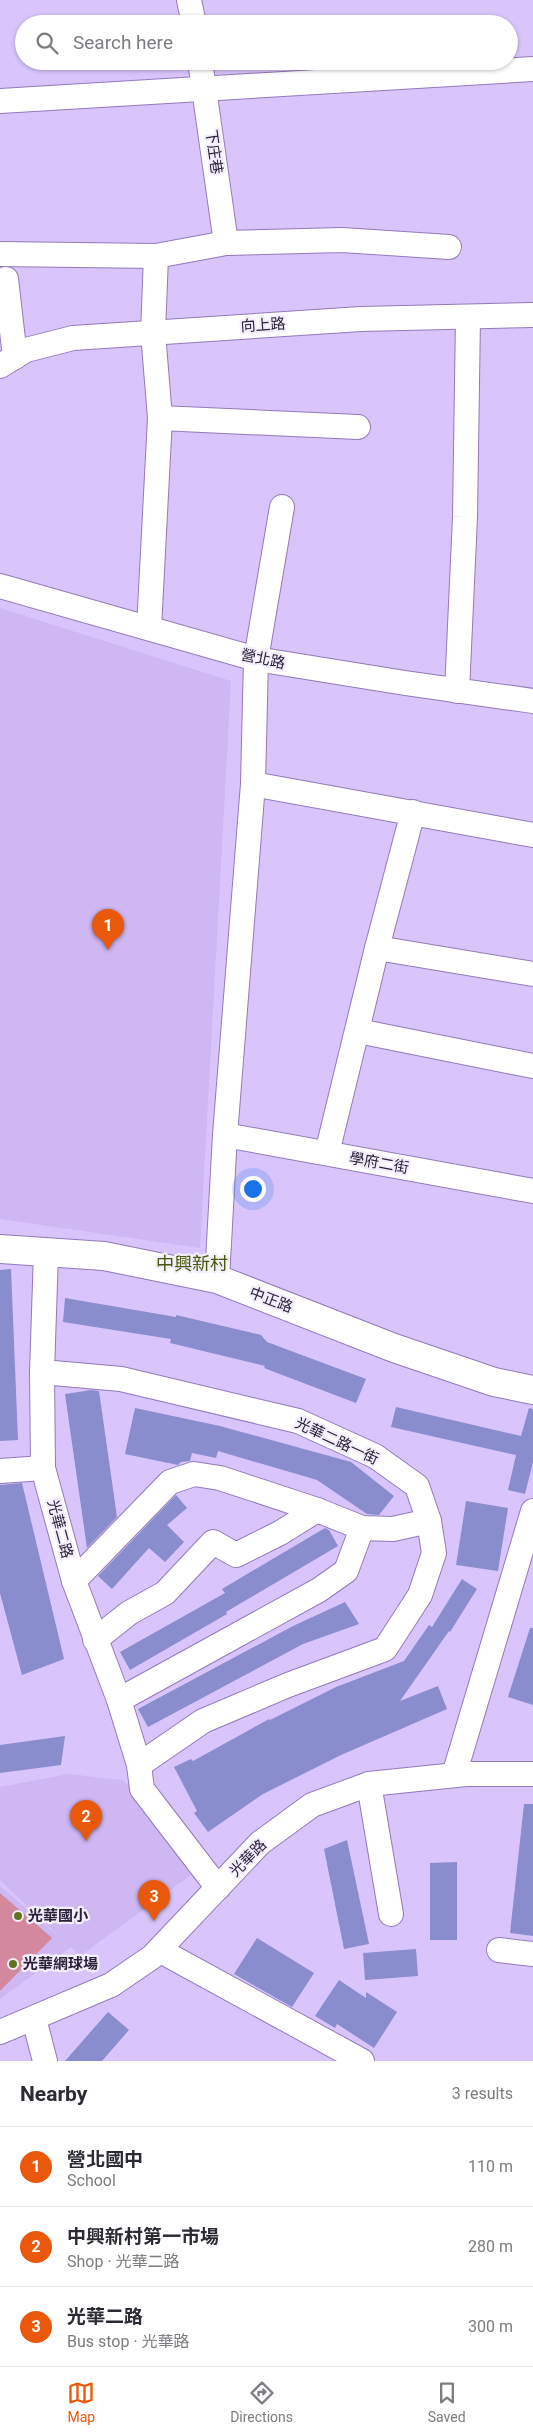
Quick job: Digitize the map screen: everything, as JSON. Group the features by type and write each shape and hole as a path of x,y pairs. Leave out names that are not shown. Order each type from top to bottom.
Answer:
{"main road":[{"name":"中正路","path":"0,1249 104,1256 217,1279 394,1348 494,1382 533,1390"}],"street":[{"path":"189,0 192,15"},
{"path":"518,70 533,69"},
{"name":"下庄巷","path":"202,70 226,243"},
{"path":"0,101 517,70"},
{"path":"0,254 156,256 226,243 342,240 449,247"},
{"path":"149,628 160,418 153,333 156,256"},
{"path":"6,279 8,361"},
{"name":"向上路","path":"8,361 26,350 73,338 361,319 533,315"},
{"path":"458,690 465,517 468,317"},
{"path":"160,418 358,427"},
{"path":"217,1279 225,1135 253,784 256,659 282,507"},
{"name":"營北路","path":"0,586 256,659 533,700"},
{"path":"253,784 533,835"},
{"path":"327,1154 412,812"},
{"path":"377,948 533,974"},
{"path":"358,1031 533,1066"},
{"name":"學府二街","path":"225,1135 533,1191"},
{"name":"光華二路","path":"46,1253 42,1372 43,1468 74,1581 119,1700 138,1765 142,1789 218,1888"},
{"name":"光華二路一街","path":"42,1372 121,1379 298,1421 375,1456 417,1486 429,1521 434,1552 432,1561 420,1595 385,1649 288,1685 203,1721 138,1765"},
{"path":"0,1472 43,1468"},
{"path":"74,1581 170,1482 194,1474 220,1478 317,1510 362,1528 393,1529 429,1521"},
{"path":"95,1640 129,1614 165,1593 213,1542 236,1555 280,1533 317,1510"},
{"path":"454,1775 533,1511"},
{"path":"119,1700 318,1590 346,1571 362,1528"},
{"name":"光華路","path":"0,2032 34,2020 111,1985 159,1950 260,1843 312,1805 369,1784 454,1775 533,1774"},
{"path":"369,1784 391,1914"},
{"path":"159,1950 362,2061"},
{"path":"499,1950 533,1954"},
{"path":"34,2020 45,2061"}],"shaded area":[{"path":"0,608 231,681 200,1248 0,1219"},
{"path":"69,1774 122,1780 152,1808 192,1874 80,1956 71,1947 0,1999 0,1886 62,1939 0,1880 0,1787"},
{"name":"光華網球場","path":"0,1893 52,1938 0,1991"}],"building":[{"path":"11,1269 18,1440 0,1441 0,1270"},
{"path":"65,1298 176,1317 176,1315 261,1335 267,1342 366,1379 356,1403 264,1368 265,1366 170,1343 171,1339 63,1322"},
{"path":"91,1390 99,1391 117,1517 87,1548 65,1394"},
{"path":"396,1407 521,1436 529,1408 533,1409 533,1462 525,1494 508,1490 516,1455 391,1427"},
{"path":"135,1408 220,1426 351,1462 394,1496 379,1515 367,1514 317,1480 218,1451 216,1458 192,1453 190,1461 181,1462 178,1465 125,1454"},
{"path":"22,1483 64,1659 22,1675 0,1593 0,1485"},
{"path":"176,1495 187,1508 167,1525 184,1542 165,1562 149,1548 112,1589 98,1576"},
{"path":"466,1501 508,1508 498,1571 456,1565"},
{"path":"325,1528 329,1530 338,1546 226,1612 227,1614 130,1670 120,1652 225,1593 222,1589"},
{"path":"462,1579 477,1589 450,1632 400,1701 438,1686 447,1709 341,1755 263,1794 208,1832 194,1813 197,1811 174,1767 191,1759 193,1761 269,1719 336,1687 404,1661 429,1625 432,1627"},
{"path":"345,1602 359,1624 303,1644 148,1727 138,1709 293,1626"},
{"path":"530,1628 533,1628 533,1705 508,1697"},
{"path":"65,1736 61,1765 0,1773 0,1745"},
{"path":"524,1804 533,1804 533,1936 510,1933"},
{"path":"347,1840 369,1944 344,1949 324,1849"},
{"path":"457,1862 457,1940 430,1940 430,1863"},
{"path":"257,1938 314,1973 292,2007 234,1974"},
{"path":"416,1949 418,1976 365,1980 363,1953"},
{"path":"339,1980 366,1998 366,1992 397,2012 374,2048 337,2024 335,2028 315,2016"},
{"path":"108,2012 129,2030 102,2061 65,2061"}],"place":[{"name":"營北國中","path":"108,950"},
{"name":"中興新村第一市場","path":"86,1841"},
{"name":"光華國小","path":"18,1916"},
{"name":"光華二路","path":"154,1921"},
{"name":"光華網球場","path":"13,1964"}],"district":[{"name":"中興新村","path":"192,1264"}]}
